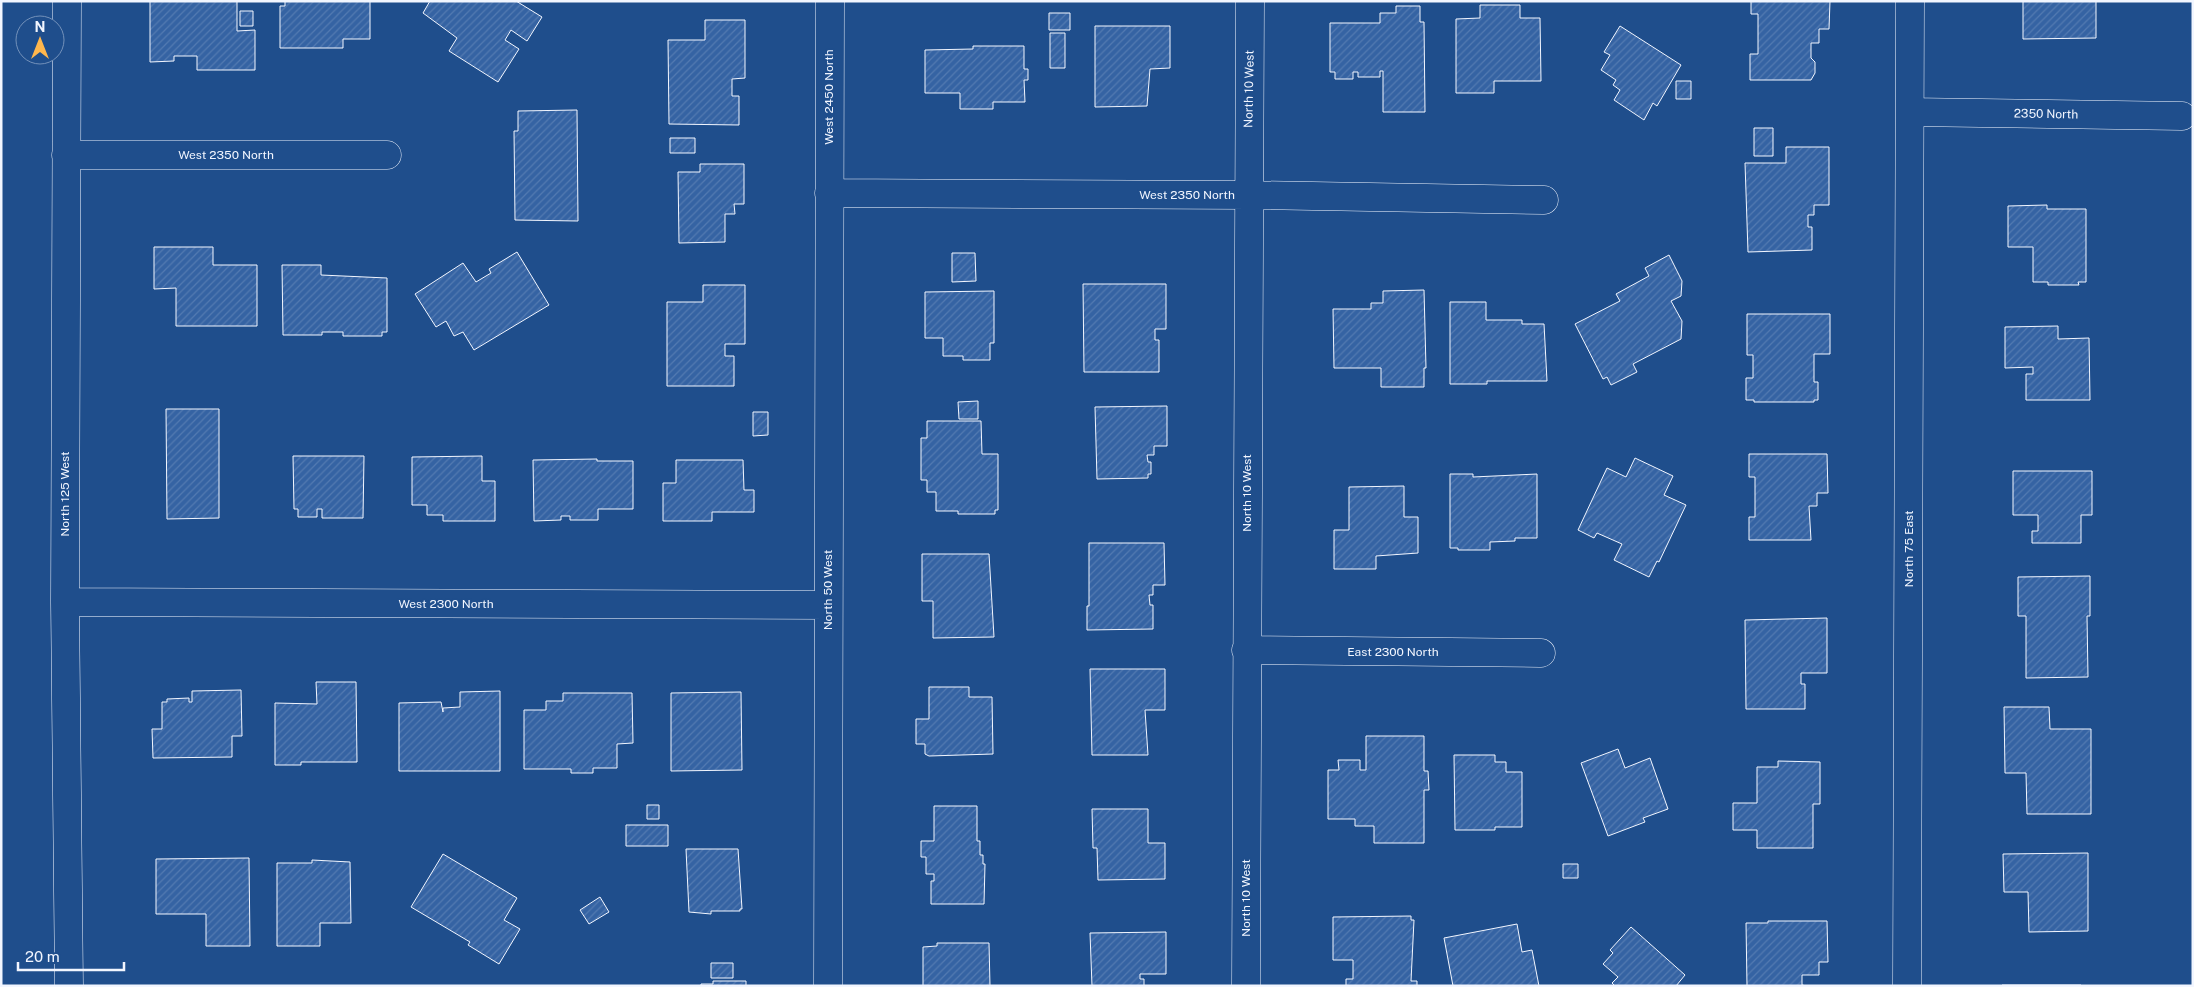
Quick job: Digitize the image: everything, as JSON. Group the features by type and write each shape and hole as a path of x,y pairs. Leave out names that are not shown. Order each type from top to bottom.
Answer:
{"street":[{"name":"North 125 West","path":"67,1 65,602 69,986"},
{"name":"West 2450 North","path":"829,194 830,1"},
{"name":"North 10 West","path":"1246,986 1250,1"},
{"name":"North 75 East","path":"1907,986 1910,1"},
{"name":"2350 North","path":"1910,112 2182,116"},
{"name":"West 2350 North","path":"66,155 387,155"},
{"name":"West 2350 North","path":"829,194 1249,195 1544,200"},
{"name":"North 50 West","path":"828,986 829,194"},
{"name":"West 2300 North","path":"65,602 828,605"},
{"name":"East 2300 North","path":"1246,650 1541,653"}],"building":[{"path":"150,1 237,1 237,31 255,30 255,70 197,70 197,56 174,56 174,61 150,62"},
{"path":"285,1 370,1 370,39 343,39 343,48 280,48 280,6 285,6"},
{"path":"430,1 516,1 542,17 527,41 511,30 505,40 519,49 498,82 449,51 457,38 423,13"},
{"path":"1751,1 1830,1 1829,29 1819,29 1819,43 1811,43 1811,58 1815,62 1815,73 1811,80 1750,80 1750,54 1758,54 1758,14 1751,14"},
{"path":"2023,1 2096,1 2096,38 2023,39"},
{"path":"1480,5 1520,5 1520,18 1540,18 1541,81 1494,81 1494,93 1456,93 1456,19 1480,18"},
{"path":"1396,6 1420,6 1420,22 1424,22 1425,112 1383,112 1383,71 1380,71 1380,77 1358,77 1358,72 1353,72 1353,79 1335,79 1335,72 1330,72 1330,23 1380,23 1380,13 1396,13"},
{"path":"240,11 253,11 253,26 240,26"},
{"path":"1049,13 1070,13 1070,30 1049,30"},
{"path":"705,20 745,20 745,78 732,79 732,96 739,96 739,125 669,124 668,40 705,40"},
{"path":"1095,26 1170,26 1170,68 1150,69 1147,106 1095,107"},
{"path":"1620,26 1681,65 1657,106 1653,103 1644,120 1614,100 1620,90 1613,85 1616,80 1601,70 1610,55 1604,52"},
{"path":"1050,33 1065,33 1065,68 1050,68"},
{"path":"973,46 1024,46 1024,69 1028,69 1028,80 1024,80 1025,102 993,102 993,109 960,109 960,93 925,93 925,50 973,49"},
{"path":"1676,81 1691,81 1691,99 1676,99"},
{"path":"577,110 578,221 515,220 514,131 518,131 518,111"},
{"path":"1754,128 1773,128 1773,156 1754,156"},
{"path":"670,138 695,138 695,153 670,153"},
{"path":"1786,147 1829,147 1829,205 1814,205 1814,215 1808,215 1808,227 1812,227 1812,250 1748,252 1745,163 1786,163"},
{"path":"700,164 744,164 744,204 734,204 735,214 725,214 725,242 679,243 678,172 700,172"},
{"path":"2047,205 2047,209 2086,209 2086,282 2078,282 2079,285 2048,285 2048,282 2033,282 2033,247 2008,247 2008,206"},
{"path":"154,247 213,247 213,265 257,265 257,326 176,326 176,288 154,289"},
{"path":"517,252 549,305 474,350 463,332 454,336 446,321 436,327 415,294 463,263 476,282 491,273 489,269"},
{"path":"952,253 975,253 976,281 952,282"},
{"path":"1669,255 1682,281 1681,296 1671,301 1682,321 1681,339 1633,364 1637,372 1611,385 1607,377 1603,379 1575,324 1620,301 1616,294 1649,276 1645,268"},
{"path":"282,265 321,265 321,275 387,278 387,332 382,332 382,336 343,336 343,332 322,332 322,335 283,335"},
{"path":"1083,284 1166,284 1166,329 1155,329 1155,340 1159,340 1159,372 1084,372"},
{"path":"703,285 745,285 745,344 725,344 725,356 734,356 734,386 667,386 667,302 703,302"},
{"path":"1424,290 1426,368 1424,368 1424,387 1381,387 1381,368 1334,368 1333,309 1371,309 1371,303 1383,303 1383,291"},
{"path":"994,291 994,343 990,343 990,360 963,360 963,356 943,356 943,338 925,338 925,292"},
{"path":"1450,302 1486,302 1486,320 1522,320 1522,324 1544,324 1547,381 1487,381 1487,384 1450,384"},
{"path":"1747,314 1830,314 1830,354 1814,354 1814,382 1818,382 1818,400 1814,400 1814,402 1754,402 1754,400 1746,400 1746,378 1753,378 1753,355 1747,355"},
{"path":"2058,326 2058,339 2089,338 2090,400 2026,400 2026,374 2033,374 2033,367 2005,368 2005,327"},
{"path":"978,401 978,419 959,419 958,402"},
{"path":"1167,406 1167,446 1154,446 1154,455 1147,455 1148,462 1151,462 1151,474 1148,474 1148,478 1097,479 1095,407"},
{"path":"166,409 219,409 219,518 167,519"},
{"path":"753,412 768,412 768,435 753,436"},
{"path":"927,421 981,421 982,454 998,454 998,510 995,510 995,514 958,514 958,511 936,511 936,492 927,492 927,480 921,480 921,438 927,438"},
{"path":"1749,454 1827,454 1828,493 1817,493 1817,506 1809,506 1811,540 1749,540 1749,517 1755,517 1755,477 1749,477"},
{"path":"293,456 364,456 363,518 322,518 322,509 317,509 317,517 298,517 298,509 294,509"},
{"path":"482,456 482,481 495,481 495,521 443,521 443,515 427,515 427,505 412,505 412,457"},
{"path":"1635,458 1673,476 1664,495 1686,505 1659,562 1657,561 1649,577 1614,560 1622,544 1597,533 1594,538 1578,530 1607,468 1626,477"},
{"path":"597,459 597,461 633,461 633,509 598,509 598,520 570,520 570,516 561,516 561,520 534,521 533,460"},
{"path":"676,460 743,460 744,490 754,490 754,512 712,512 712,521 663,521 663,483 676,483"},
{"path":"2013,471 2092,471 2092,515 2081,515 2081,543 2032,543 2032,531 2038,531 2038,515 2013,515"},
{"path":"1450,474 1473,474 1473,477 1537,474 1537,538 1515,538 1515,541 1490,542 1490,550 1458,550 1458,548 1450,548"},
{"path":"1404,486 1404,517 1418,517 1418,553 1376,556 1376,569 1334,569 1334,530 1349,530 1349,487"},
{"path":"1089,543 1164,543 1165,585 1153,585 1153,595 1149,595 1150,605 1153,605 1153,629 1087,630"},
{"path":"922,554 989,554 994,637 933,638 933,601 922,601"},
{"path":"2090,576 2090,616 2087,616 2088,677 2026,678 2026,616 2018,616 2018,577"},
{"path":"1827,618 1827,673 1801,673 1801,684 1805,684 1805,709 1746,709 1745,620"},
{"path":"1090,669 1165,669 1165,710 1145,710 1148,755 1092,755"},
{"path":"316,682 356,682 357,762 301,762 301,765 275,765 275,703 317,704"},
{"path":"929,687 969,687 969,697 992,697 993,754 929,756 925,754 925,744 916,744 916,719 929,719"},
{"path":"241,690 242,736 232,736 232,757 153,758 152,729 162,729 162,702 167,702 167,699 189,698 189,702 192,702 192,691"},
{"path":"500,691 500,771 399,771 399,703 441,702 443,712 443,708 460,707 460,692"},
{"path":"741,692 742,770 671,771 671,693"},
{"path":"563,693 632,693 633,743 617,744 617,768 593,768 593,773 571,773 571,769 524,769 524,710 546,710 546,701 563,701"},
{"path":"2004,707 2049,707 2050,729 2091,729 2091,814 2027,814 2026,773 2005,773"},
{"path":"1366,736 1424,736 1424,771 1428,771 1429,790 1424,790 1424,843 1374,843 1374,826 1355,826 1355,819 1328,819 1328,770 1339,770 1338,760 1360,760 1360,770 1366,770"},
{"path":"1618,749 1625,768 1650,758 1668,809 1643,818 1645,822 1608,836 1581,763"},
{"path":"1454,755 1495,755 1495,762 1506,762 1506,772 1522,772 1522,827 1495,827 1495,830 1455,830"},
{"path":"1778,761 1820,762 1820,804 1813,804 1813,848 1757,848 1757,830 1733,830 1733,803 1757,803 1757,767 1778,767"},
{"path":"647,805 659,805 659,819 647,819"},
{"path":"934,806 977,806 977,841 980,841 980,855 983,855 983,864 985,864 984,904 931,904 931,881 934,881 934,874 926,874 926,857 921,857 921,841 934,841"},
{"path":"1092,809 1148,809 1148,843 1165,843 1165,879 1098,880 1097,848 1093,848"},
{"path":"626,825 668,825 668,846 626,846"},
{"path":"686,849 738,849 742,909 740,911 711,911 711,914 689,912"},
{"path":"2088,853 2088,931 2029,932 2028,892 2004,892 2003,854"},
{"path":"443,854 517,898 504,920 520,929 499,964 468,945 470,942 411,907"},
{"path":"249,858 250,946 206,946 206,914 156,914 156,859"},
{"path":"312,860 350,862 351,923 320,923 320,946 277,946 277,863 312,863"},
{"path":"1563,864 1578,864 1578,878 1563,878"},
{"path":"600,897 609,912 589,924 580,910"},
{"path":"1411,916 1411,920 1414,920 1411,981 1417,981 1417,986 1346,986 1346,979 1353,979 1353,960 1333,960 1333,917"},
{"path":"1768,921 1827,921 1828,962 1819,962 1819,975 1802,975 1802,985 1807,986 1747,986 1746,923 1768,923"},
{"path":"1517,924 1522,952 1532,950 1539,986 1453,986 1444,938"},
{"path":"1631,927 1685,975 1676,986 1615,986 1612,983 1618,977 1603,964 1613,953 1610,950"},
{"path":"1166,932 1166,974 1140,974 1140,979 1144,979 1144,986 1092,986 1090,933"},
{"path":"937,943 989,943 990,986 923,986 923,947 937,946"},
{"path":"711,963 733,963 733,978 711,978"},
{"path":"713,981 746,981 746,986 701,986 701,984 713,984"},
{"path":"2081,985 2081,986 2002,986"}]}
